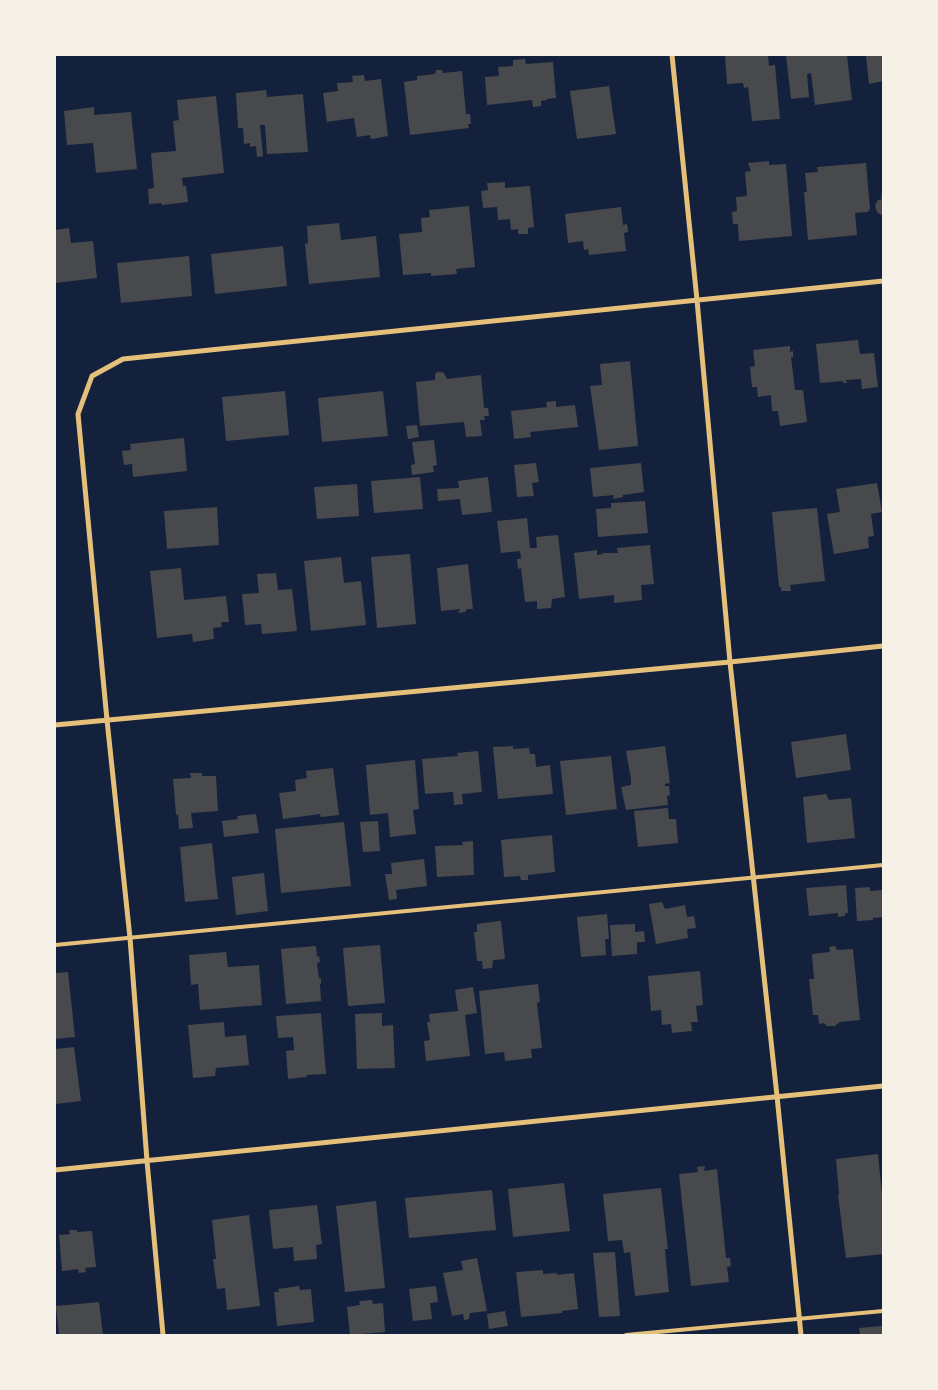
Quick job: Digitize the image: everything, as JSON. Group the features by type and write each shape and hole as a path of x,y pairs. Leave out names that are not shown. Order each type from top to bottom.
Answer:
{"street":[{"path":"672,55 697,300 730,662 801,1335"},
{"path":"163,1335 147,1161 130,938 78,414 92,376 123,359 883,281"},
{"path":"55,725 883,646"},
{"path":"55,1170 883,1086"}],"lane":[{"path":"55,945 883,865"},
{"path":"626,1335 883,1311"}],"building":[{"path":"725,55 768,55 769,66 775,65 780,119 752,121 748,87 744,88 743,83 727,84"},
{"path":"786,55 847,55 852,100 815,105 811,73 807,74 809,97 791,99"},
{"path":"883,55 883,81 869,84 866,56"},
{"path":"525,59 526,64 553,62 556,98 541,101 541,106 533,107 532,100 487,105 485,77 499,76 498,67 513,66 513,60"},
{"path":"436,70 442,70 443,73 462,71 466,114 470,114 471,124 468,124 469,128 410,135 404,82 417,80 417,76 435,74"},
{"path":"364,75 365,81 381,79 388,136 371,139 370,135 357,137 354,118 327,122 323,93 338,91 337,83 353,82 352,76"},
{"path":"609,86 616,134 577,139 570,91"},
{"path":"266,90 267,97 303,94 308,152 267,154 265,125 260,125 263,156 257,157 256,146 250,147 250,143 244,144 243,128 238,128 236,93"},
{"path":"216,96 224,173 182,178 183,186 186,186 188,202 162,205 161,203 149,204 148,189 154,188 151,153 176,151 173,121 179,120 177,100"},
{"path":"94,107 94,115 131,112 137,169 96,173 93,143 67,145 64,111"},
{"path":"769,161 769,165 786,164 792,236 739,241 738,224 733,224 732,212 737,211 736,197 747,196 745,172 751,171 748,163"},
{"path":"866,163 870,208 868,212 855,213 857,235 808,240 804,192 807,192 805,173 818,172 817,167"},
{"path":"505,182 505,188 530,186 534,227 528,228 528,234 518,234 518,229 511,230 510,219 498,220 497,207 483,208 481,191 488,190 487,183"},
{"path":"882,192 883,214 881,215 877,212 875,205 878,200 881,200"},
{"path":"469,206 475,267 456,269 457,274 431,276 431,273 403,275 399,234 422,232 421,218 430,217 429,210"},
{"path":"621,207 623,225 627,224 628,232 624,233 626,251 589,255 588,249 584,250 583,241 568,243 565,214"},
{"path":"339,223 341,240 376,236 380,277 309,284 305,244 308,243 307,226"},
{"path":"69,228 71,243 93,241 97,278 55,283 55,230"},
{"path":"283,246 287,286 215,294 211,254"},
{"path":"189,256 192,296 121,303 117,263"},
{"path":"858,340 860,354 874,353 878,387 862,389 861,379 846,380 847,383 843,383 843,381 820,383 816,344"},
{"path":"790,346 790,352 793,351 793,357 791,357 795,390 803,390 807,422 780,426 778,411 772,411 771,395 758,397 757,387 752,387 750,367 755,366 753,350"},
{"path":"630,361 638,446 599,450 590,386 602,385 600,364"},
{"path":"438,372 444,373 447,379 481,375 484,408 488,408 489,416 484,416 485,420 480,420 482,436 466,437 464,422 420,426 416,382 435,380 435,374"},
{"path":"285,391 289,435 226,441 222,397"},
{"path":"383,391 388,436 322,442 318,398"},
{"path":"556,401 556,407 575,405 578,427 530,432 531,437 514,439 511,411 547,407 546,402"},
{"path":"417,425 419,437 408,439 406,426"},
{"path":"184,438 187,471 133,477 132,464 124,465 122,451 131,450 130,444"},
{"path":"434,440 437,465 433,466 434,472 412,475 411,465 415,464 412,442"},
{"path":"536,463 539,482 532,483 534,496 517,497 514,465"},
{"path":"641,463 644,492 623,495 623,497 613,499 614,495 593,497 590,468"},
{"path":"420,477 423,509 374,513 371,481"},
{"path":"488,477 492,512 462,515 460,499 438,501 437,489 459,488 458,481"},
{"path":"877,483 882,512 871,514 874,536 868,537 869,548 834,554 827,514 840,512 836,489"},
{"path":"357,484 359,516 317,519 314,487"},
{"path":"645,501 648,533 598,537 596,509 611,508 611,503"},
{"path":"217,507 219,545 167,549 164,511"},
{"path":"817,508 825,581 790,585 791,591 781,591 781,587 779,587 772,512"},
{"path":"527,518 530,548 537,548 536,537 558,535 565,597 552,599 551,608 537,609 537,601 525,602 521,568 518,569 517,559 521,559 520,551 501,553 497,521"},
{"path":"650,545 654,584 641,585 642,600 614,603 614,595 579,599 574,553 597,550 597,555 602,553 618,553 617,548"},
{"path":"410,554 416,624 377,628 371,557"},
{"path":"341,557 344,583 361,581 366,625 311,631 304,561"},
{"path":"468,564 473,609 467,609 465,612 458,613 460,609 441,611 437,568"},
{"path":"181,568 184,600 226,596 229,622 221,622 222,627 213,628 214,639 193,642 192,634 157,638 150,571"},
{"path":"276,573 278,590 292,589 297,631 262,634 261,624 245,625 242,594 259,593 257,574"},
{"path":"846,734 851,770 796,778 791,742"},
{"path":"513,746 513,749 529,748 530,754 535,754 536,767 550,765 553,794 498,799 493,747"},
{"path":"665,746 670,783 665,784 665,786 669,786 668,805 626,810 621,787 631,785 631,779 626,751"},
{"path":"478,751 482,792 462,794 463,804 454,805 453,792 425,794 422,759 458,756 457,753"},
{"path":"611,756 617,809 566,815 560,761"},
{"path":"415,760 419,809 413,810 416,834 390,837 388,813 370,815 366,765"},
{"path":"333,768 339,815 321,817 320,814 283,819 279,793 296,791 295,780 307,778 306,771"},
{"path":"190,773 202,773 202,776 216,776 218,811 191,813 193,828 179,829 173,779 191,778"},
{"path":"826,794 829,800 851,798 855,838 807,843 803,797"},
{"path":"668,808 669,819 676,819 678,843 638,847 634,811"},
{"path":"256,814 259,833 224,837 222,821 238,819 237,816"},
{"path":"378,821 380,851 363,852 360,822"},
{"path":"344,822 351,886 281,893 275,829"},
{"path":"552,835 555,872 528,875 528,880 521,880 520,876 504,877 501,840"},
{"path":"473,841 474,875 437,877 435,846 463,845 462,842"},
{"path":"212,843 218,899 185,902 180,847"},
{"path":"424,859 427,886 396,890 397,899 389,900 385,874 392,874 391,863"},
{"path":"264,873 268,911 236,915 232,877"},
{"path":"846,885 848,913 845,913 845,916 838,917 838,913 809,916 806,888"},
{"path":"870,887 870,891 883,890 883,917 857,921 855,888"},
{"path":"662,902 665,909 685,905 687,917 694,916 696,928 687,929 688,938 656,944 649,904"},
{"path":"607,914 609,939 605,939 606,955 581,957 577,917"},
{"path":"501,921 505,959 493,960 492,968 483,969 482,961 477,961 474,932 477,932 477,924"},
{"path":"635,924 635,932 644,931 645,942 637,942 637,954 612,956 610,925"},
{"path":"380,945 385,1003 348,1006 343,948"},
{"path":"316,946 317,957 319,956 320,962 317,963 319,978 321,978 321,1001 286,1004 281,949"},
{"path":"835,946 837,950 853,949 860,1020 840,1022 835,1026 827,1026 824,1023 819,1024 818,1015 813,1015 809,979 814,979 812,954 830,952 829,947"},
{"path":"226,952 228,967 259,965 262,1005 200,1010 198,984 191,985 189,955"},
{"path":"700,971 703,1005 696,1006 698,1022 691,1022 692,1031 672,1033 671,1024 662,1025 661,1010 651,1011 648,976"},
{"path":"68,972 75,1037 55,1039 55,973"},
{"path":"538,984 540,1002 537,1003 542,1048 531,1049 532,1058 505,1061 504,1052 485,1054 479,991"},
{"path":"473,987 477,1013 465,1015 470,1056 426,1061 424,1041 430,1040 427,1022 430,1022 429,1014 458,1011 455,990"},
{"path":"321,1013 326,1074 288,1079 286,1051 294,1050 293,1037 278,1038 276,1016"},
{"path":"382,1013 382,1026 393,1025 395,1068 357,1069 355,1014"},
{"path":"224,1022 225,1037 246,1035 249,1065 216,1068 215,1076 193,1078 188,1025"},
{"path":"74,1047 81,1101 55,1104 55,1049"},
{"path":"878,1154 883,1205 883,1254 846,1258 838,1195 836,1159"},
{"path":"705,1166 704,1171 717,1169 726,1258 730,1258 731,1266 727,1267 729,1282 691,1286 679,1174 698,1172 697,1167"},
{"path":"564,1183 570,1231 513,1237 508,1189"},
{"path":"661,1188 668,1249 665,1249 669,1292 635,1296 630,1252 624,1253 622,1240 608,1241 603,1194"},
{"path":"492,1190 496,1230 409,1238 405,1198"},
{"path":"376,1201 385,1288 345,1292 336,1206"},
{"path":"317,1205 322,1244 316,1245 317,1259 294,1261 293,1247 273,1249 269,1210"},
{"path":"249,1215 260,1306 227,1310 225,1288 217,1289 213,1259 216,1259 212,1220"},
{"path":"69,1230 77,1230 77,1232 92,1231 96,1267 85,1268 86,1272 79,1273 78,1269 62,1271 59,1235 70,1234"},
{"path":"615,1252 620,1316 599,1317 593,1253"},
{"path":"477,1258 487,1311 470,1313 469,1319 464,1320 463,1314 452,1316 443,1273 463,1270 461,1261"},
{"path":"543,1270 543,1274 574,1273 578,1309 562,1311 562,1313 521,1317 516,1272"},
{"path":"299,1286 300,1290 311,1289 314,1322 277,1326 274,1292 279,1292 278,1289"},
{"path":"436,1286 438,1302 430,1303 432,1319 413,1321 409,1289"},
{"path":"372,1300 373,1304 383,1303 385,1332 350,1335 347,1307 360,1305 359,1301"},
{"path":"99,1302 103,1335 59,1335 56,1306"},
{"path":"505,1311 508,1326 489,1329 487,1314"},
{"path":"883,1326 883,1335 860,1335 859,1328"}]}
